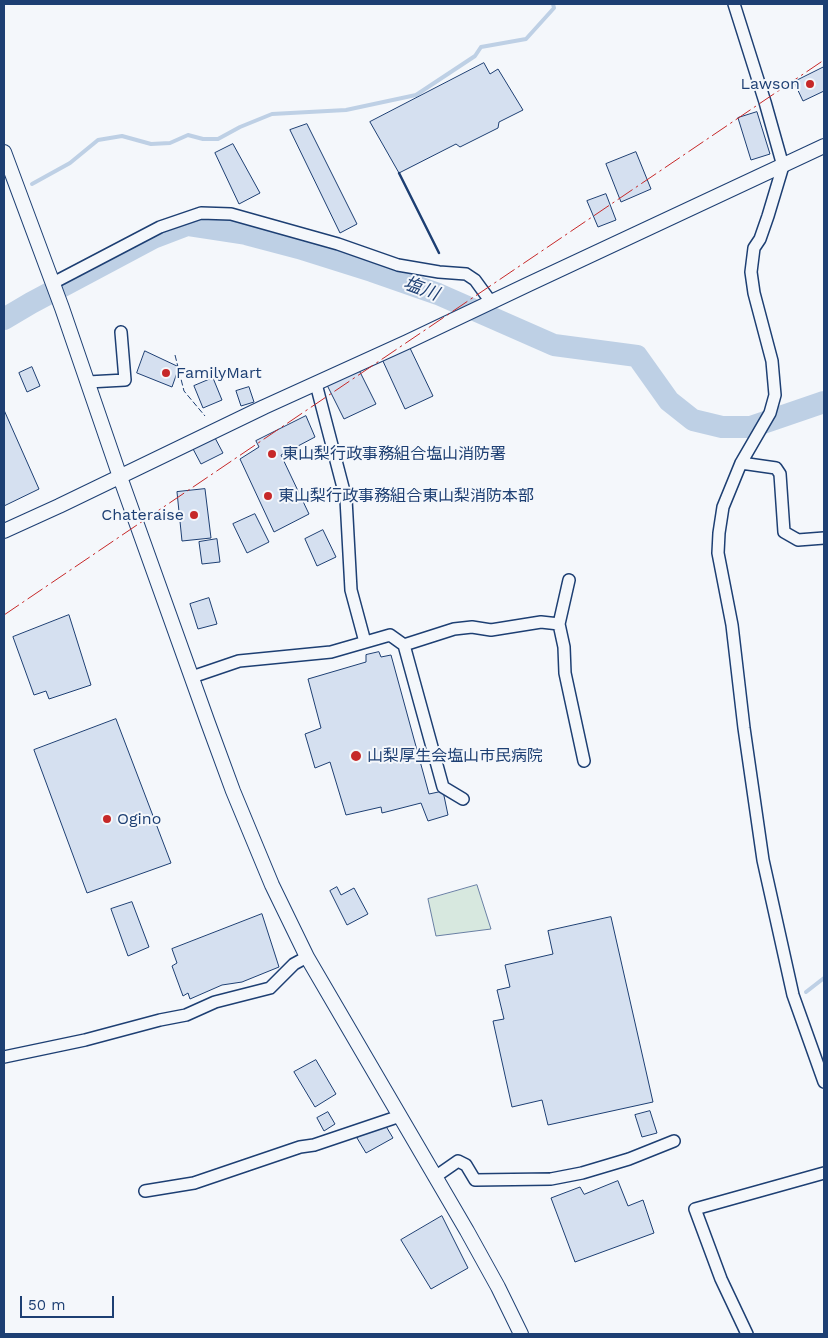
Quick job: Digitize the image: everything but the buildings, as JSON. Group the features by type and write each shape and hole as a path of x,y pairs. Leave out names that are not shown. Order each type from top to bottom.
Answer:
{"street":[{"path":"734,4 783,166 760,239 754,248 751,272 754,293 772,360 775,395 770,413 741,463 723,507 718,554 732,625 744,728 763,860 793,995 824,1082"},
{"path":"4,532 264,407 824,146"},
{"path":"4,152 62,308 233,791 272,885 307,957 498,1287 521,1334"},
{"path":"53,283 160,227 201,213 231,214 338,244 398,265 439,272 466,274 475,280 491,302"},
{"path":"88,382 125,380 121,332"},
{"path":"316,384 346,499 351,590 365,642"},
{"path":"741,463 776,468 780,474 784,532 798,540 824,538"},
{"path":"569,580 559,624 564,647 565,673 584,761"},
{"path":"404,645 454,628 472,627 491,630 541,622 559,624"},
{"path":"192,677 239,661 331,652 390,635 404,645 443,787 463,798"},
{"path":"4,1057 86,1040 186,1015 216,1002 270,988 294,964 307,957"},
{"path":"145,1191 194,1183 300,1146 314,1145 400,1116"},
{"path":"435,1177 458,1161 466,1165 475,1180 551,1179 582,1174 629,1159 674,1141"},
{"path":"747,1334 721,1278 695,1209 824,1173"}],"shaded area":[{"path":"477,885 491,929 436,936 428,899"}],"waterway":[{"path":"32,184 70,163 98,140 122,136 151,144 170,143 188,135 203,139 218,139 240,127 272,114 346,110 416,95 475,56 481,47 526,39 554,8 553,4"},
{"name":"塩川","path":"4,319 153,238 187,225 246,234 299,248 372,271 438,294 554,345 637,356 669,401 693,420 722,427 751,427 824,402"},
{"path":"806,992 824,978"}],"fence":[{"path":"175,355 184,391 205,416"}],"wall":[{"path":"399,173 439,253"}],"power":[{"path":"4,615 824,60"}],"place":[{"name":"Lawson","path":"810,84"},
{"name":"FamilyMart","path":"166,373"},
{"name":"東山梨行政事務組合塩山消防署","path":"272,454"},
{"name":"東山梨行政事務組合東山梨消防本部","path":"268,496"},
{"name":"Chateraise","path":"194,515"},
{"name":"山梨厚生会塩山市民病院","path":"356,756"},
{"name":"Ogino","path":"107,819"}]}
